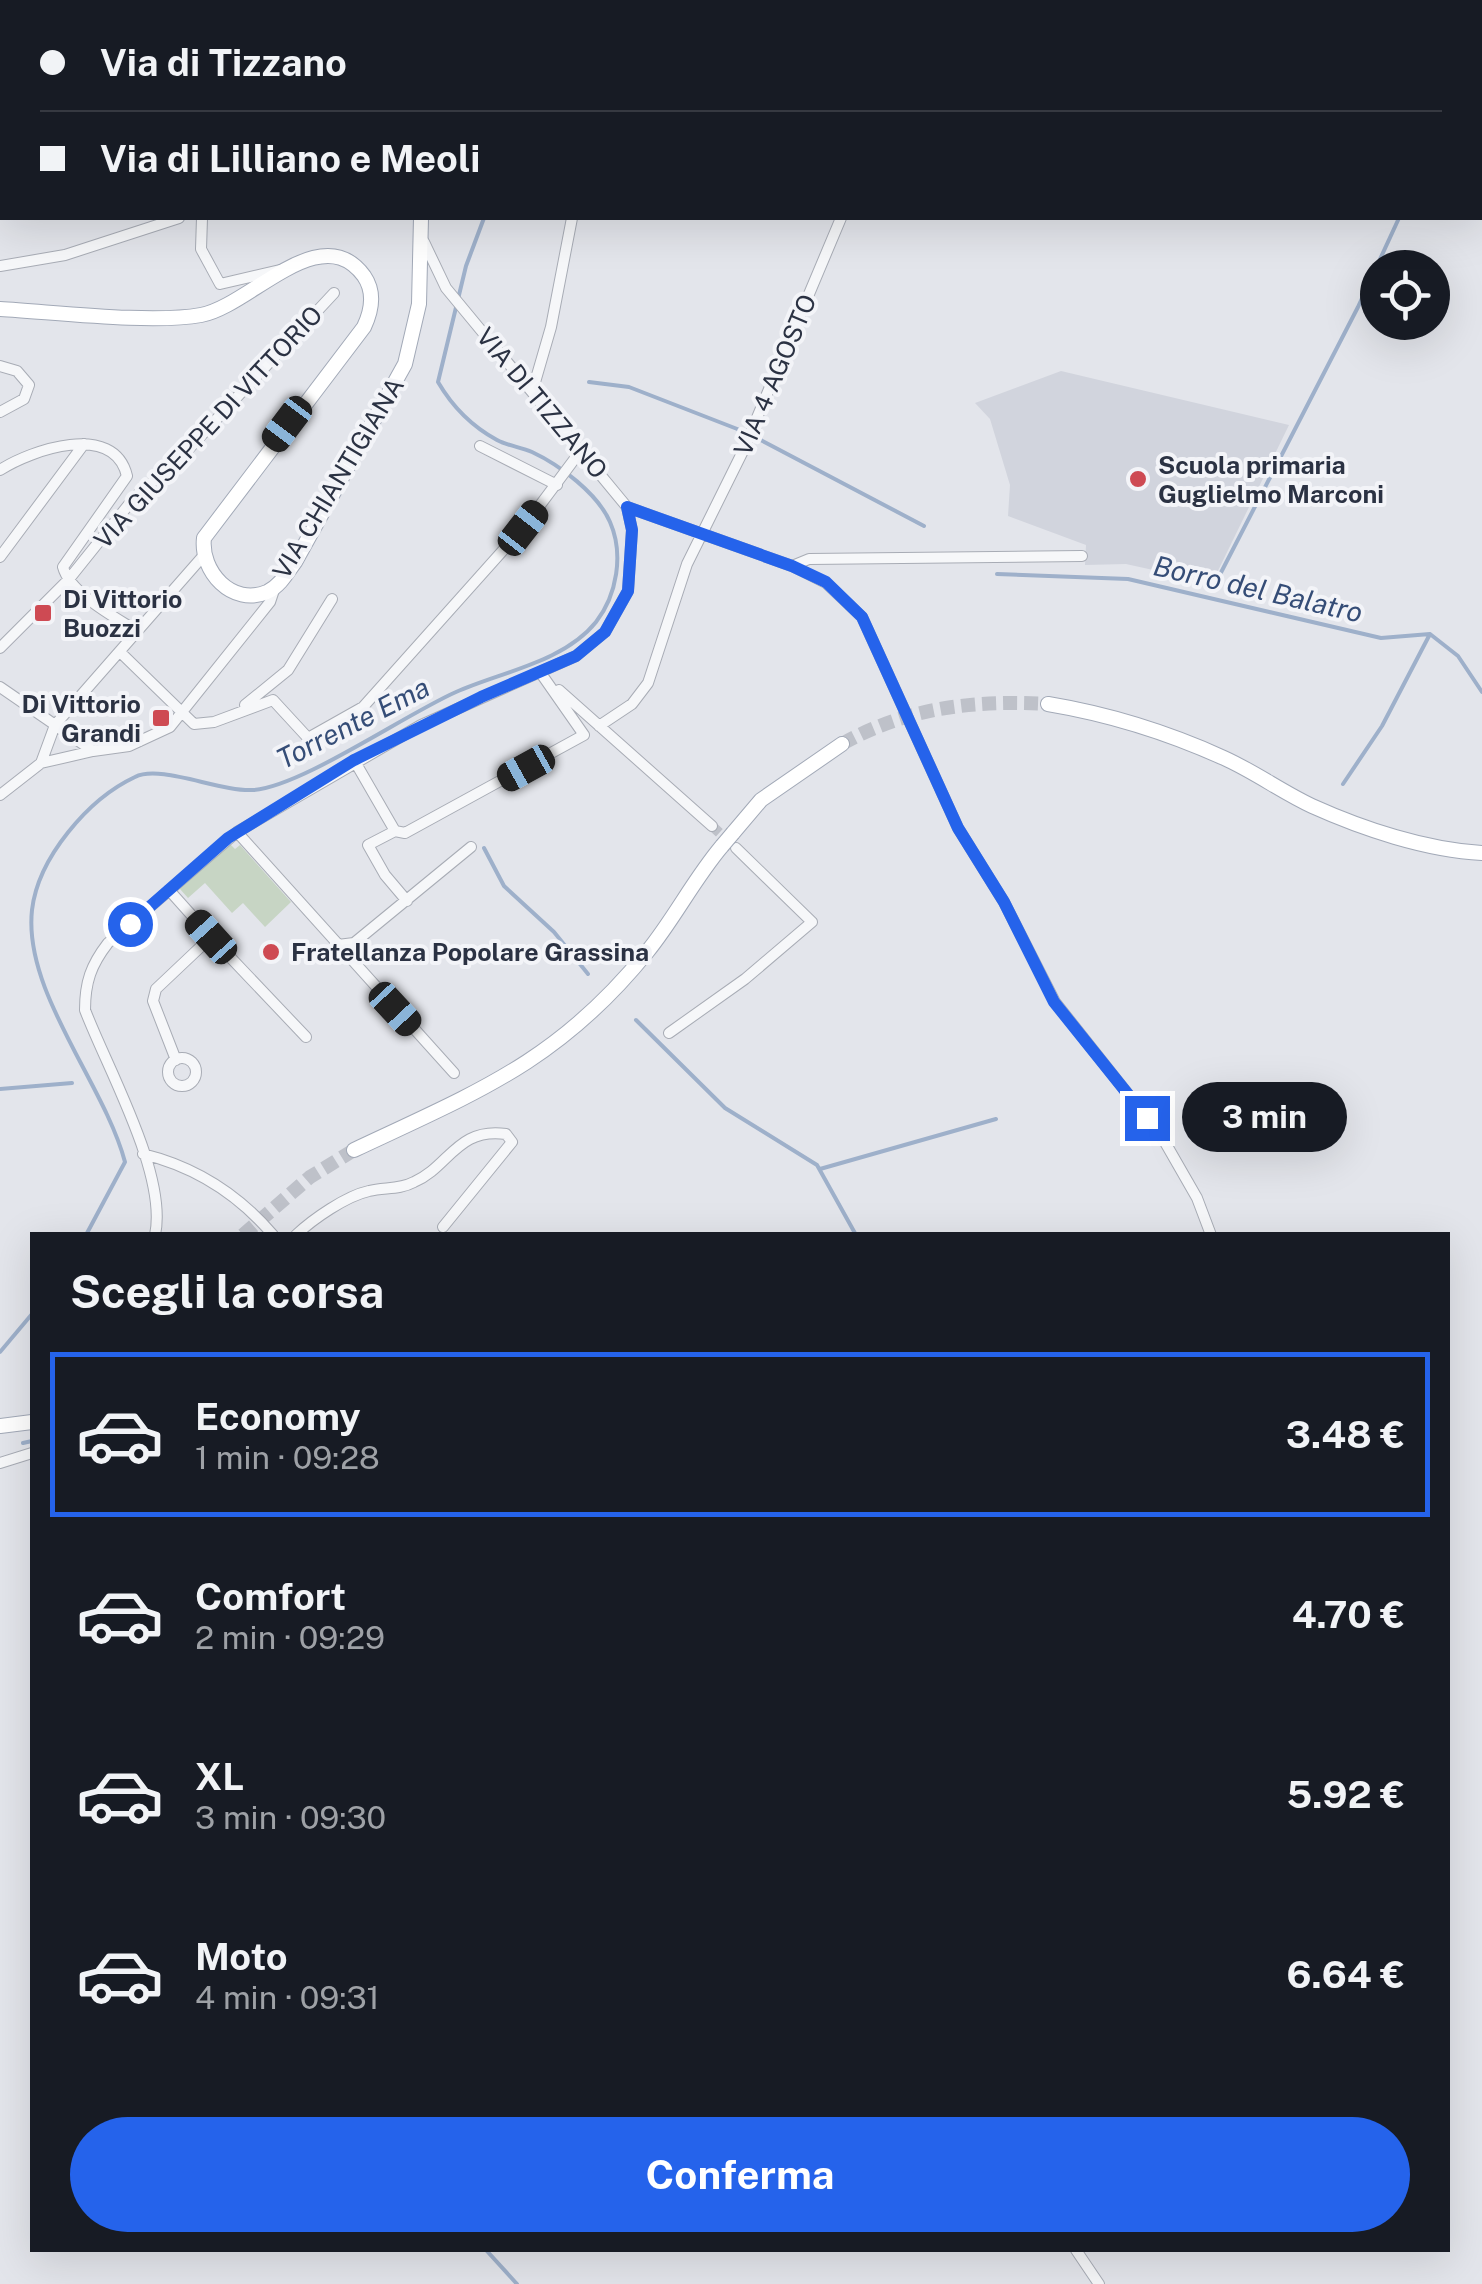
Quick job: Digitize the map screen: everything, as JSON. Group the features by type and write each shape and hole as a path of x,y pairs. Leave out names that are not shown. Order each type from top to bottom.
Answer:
{"main road":[{"name":"VIA CHIANTIGIANA","path":"204,554 216,580 234,592 258,594 275,587 301,551 406,364 419,304 419,225"},
{"path":"0,309 198,316 243,300 287,268 319,255 348,262 369,285 369,318 215,519 204,538 204,554"},
{"path":"1048,704 1088,710 1224,758 1312,806 1379,831 1460,852 1482,853"},
{"path":"354,1150 519,1069 580,1025 650,949 761,800 842,744"},
{"path":"0,1426 30,1422"}],"street":[{"path":"0,266 65,255 173,220"},
{"path":"202,220 201,249 220,284 287,268"},
{"path":"533,389 551,327 572,220"},
{"name":"VIA 4 AGOSTO","path":"599,726 632,704 648,683 686,564 705,532 840,220"},
{"name":"VIA DI TIZZANO","path":"419,225 446,288 627,507"},
{"name":"VIA GIUSEPPE DI VITTORIO","path":"0,648 70,579 134,498 186,453 334,293"},
{"path":"0,366 17,372 29,385 24,399 0,412"},
{"path":"0,470 20,457 54,447 84,444 96,446 126,470 124,481 63,566 70,579 136,630"},
{"path":"0,557 84,444"},
{"path":"480,446 558,483"},
{"path":"120,652 194,724 273,700 308,738 363,707 573,466 582,450"},
{"path":"156,1232 154,1196 143,1154 85,1010 85,986 108,943 236,832 354,760 544,675 605,632 620,609 632,568 627,507 792,566 826,582 862,617 958,828 1004,902 1054,1002 1162,1136 1198,1198 1211,1232"},
{"path":"41,763 56,724 204,554"},
{"path":"792,566 808,559 1082,556"},
{"path":"0,795 41,763 145,741 184,713 270,602 275,587"},
{"path":"235,714 288,670 332,598"},
{"path":"544,675 712,826"},
{"path":"407,900 385,875 368,845 394,831 405,833 584,735 544,675"},
{"path":"0,688 93,752"},
{"path":"354,760 394,831"},
{"path":"236,832 454,1073"},
{"path":"668,1033 745,979 812,922 731,842"},
{"path":"349,957 354,943 471,847"},
{"path":"169,890 306,1038"},
{"path":"176,1060 154,1002 156,989 211,937"},
{"path":"338,945 354,943"},
{"path":"301,1232 368,1191 401,1188 424,1177 461,1143 489,1133 506,1134 512,1142 504,1156 443,1228"},
{"path":"143,1154 164,1159 240,1198 270,1232"},
{"path":"0,1463 30,1454"},
{"path":"1077,2252 1099,2284"}],"shaded area":[{"path":"1061,371 1289,425 1212,583 1126,564 1085,565 1086,545 1008,516 1010,485 990,419 975,403"}],"green space":[{"path":"230,844 235,849 240,845 291,902 265,927 243,903 232,913 205,883 188,898 180,889 182,882"}],"waterway":[{"name":"Torrente Ema","path":"88,1232 125,1162 115,1132 52,1005 33,941 36,890 68,832 117,787 146,774 253,790 298,777 456,692 567,647 596,622 609,599 616,574 617,547 610,522 597,501 554,464 480,429 456,407 438,382 466,266 483,220"},
{"path":"1213,588 1358,307 1398,220"},
{"name":"Borro del Balatro","path":"589,382 629,387 745,432"},
{"name":"Borro del Balatro","path":"755,437 924,526"},
{"name":"Borro del Balatro","path":"997,574 1128,579 1381,638 1430,634 1458,656 1482,692"},
{"path":"1343,784 1382,726 1430,634"},
{"path":"484,848 504,886 554,932 588,974"},
{"path":"636,1020 725,1108 817,1165 854,1232"},
{"path":"0,1089 72,1083"},
{"path":"820,1169 996,1119"},
{"name":"Torrente Ema","path":"0,1352 30,1316"},
{"path":"23,1443 30,1441"},
{"path":"488,2252 517,2284"}],"tunnel":[{"path":"842,744 892,722 942,709 994,703 1048,704"},
{"path":"712,826 736,848"},
{"path":"246,1232 310,1177 354,1150"}],"place":[{"name":"Scuola primaria Guglielmo Marconi","path":"1138,479"},
{"name":"Di Vittorio Buozzi","path":"43,613"},
{"name":"Di Vittorio Grandi","path":"161,718"},
{"name":"Fratellanza Popolare Grassina","path":"271,952"}],"route":[{"path":"130,924 236,832 354,760 481,697 576,656 605,632 628,591 632,530 627,507 792,566 826,582 862,617 958,828 1004,902 1054,1002 1147,1118"}]}
